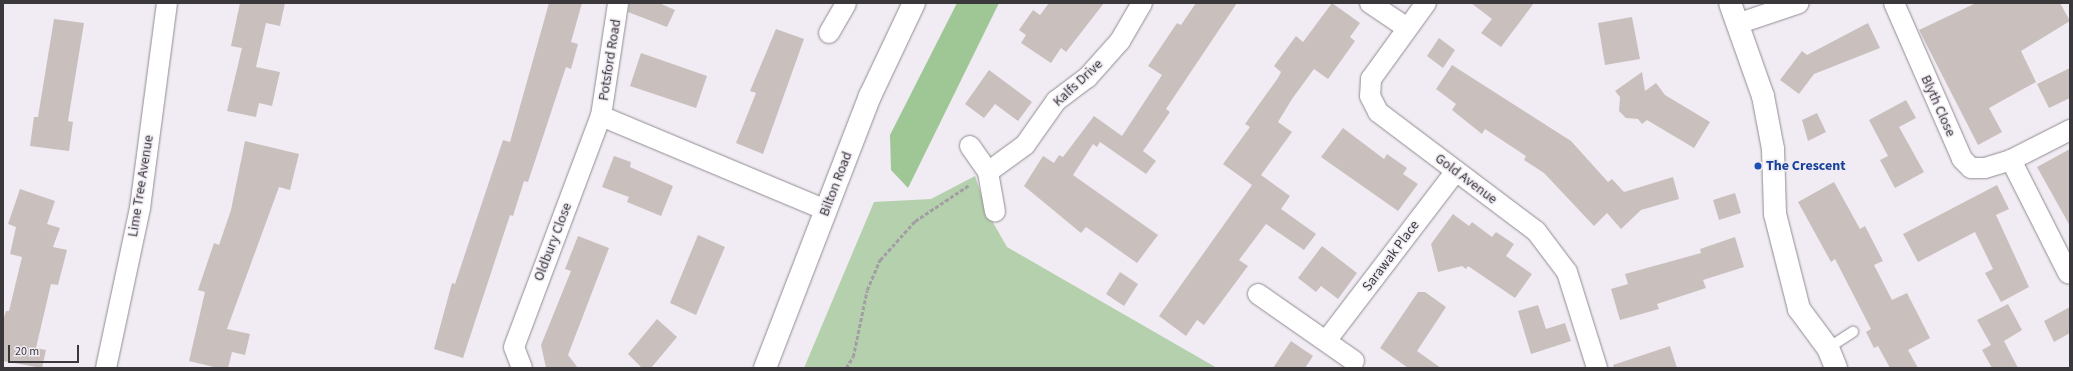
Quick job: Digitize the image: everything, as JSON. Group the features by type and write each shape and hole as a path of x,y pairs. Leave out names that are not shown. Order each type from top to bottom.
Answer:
{"main road":[{"name":"Bilton Road","path":"765,368 870,96 914,3"},
{"path":"1730,3 1736,24 1763,96 1772,149 1775,214 1784,258 1799,309 1828,348 1836,368"}],"street":[{"name":"Lime Tree Avenue","path":"106,368 140,208 167,3"},
{"name":"Potsford Road","path":"601,116 618,3"},
{"path":"829,33 846,3"},
{"name":"Kalfs Drive","path":"988,172 1025,145 1056,101 1087,78 1120,41 1142,3"},
{"path":"1370,3 1407,28"},
{"name":"Gold Avenue","path":"1426,3 1371,79 1370,96 1378,112 1456,172 1536,230 1567,272 1597,368"},
{"path":"1736,24 1800,3"},
{"name":"Blyth Close","path":"1894,3 1962,159 1972,168 1985,168 2011,160 2070,130"},
{"path":"601,116 826,210"},
{"name":"Oldbury Close","path":"522,368 514,347 601,116"},
{"path":"970,146 988,172 995,211"},
{"path":"2011,160 2068,273"},
{"name":"Sarawak Place","path":"1326,341 1456,172"},
{"path":"1258,294 1354,361"}],"lane":[{"path":"1828,348 1853,332"}],"path":[{"path":"846,368 853,357 867,290 880,260 915,221 988,172"}],"green space":[{"path":"957,3 999,3 908,188 891,170 890,135"},
{"path":"975,176 987,212 1007,247 1217,368 804,368 874,202 931,199"}],"building":[{"path":"240,3 285,3 280,26 266,23 256,67 280,72 272,106 259,103 256,117 227,111 242,48 231,46"},
{"path":"549,3 582,3 571,42 578,44 571,69 566,67 528,182 524,181 513,216 510,215 463,358 434,349 452,283 455,284 503,140 510,142"},
{"path":"629,3 659,3 675,10 667,27 628,12"},
{"path":"1049,3 1104,3 1066,52 1061,48 1051,63 1021,43 1026,35 1019,30 1033,10 1040,15"},
{"path":"1196,3 1237,3 1166,109 1170,112 1143,151 1156,161 1146,174 1100,142 1097,147 1093,144 1073,175 1158,235 1137,263 1086,227 1081,233 1024,186 1043,156 1054,163 1059,155 1063,157 1094,116 1122,136 1162,75 1148,66 1177,23 1181,25"},
{"path":"1332,3 1360,23 1350,37 1355,41 1328,79 1314,69 1292,99 1278,122 1292,132 1261,175 1290,196 1281,209 1316,234 1304,250 1266,224 1239,260 1248,266 1204,325 1197,320 1186,336 1159,316 1252,185 1223,164 1250,127 1245,124 1278,78 1281,72 1274,66 1296,36 1303,42"},
{"path":"1471,3 1534,3 1501,47 1481,33 1492,19"},
{"path":"1976,3 2060,3 2070,21 2021,51 2036,82 1989,108 2002,132 1978,145 1919,30"},
{"path":"1632,17 1640,59 1605,65 1598,23"},
{"path":"54,19 84,23 68,121 73,122 69,151 30,146 34,117 38,117"},
{"path":"1868,23 1880,48 1814,74 1799,94 1780,80 1802,51 1807,55"},
{"path":"776,29 804,39 763,154 736,143 756,93 750,91"},
{"path":"1439,38 1455,50 1443,68 1427,56"},
{"path":"641,53 707,76 696,108 630,86"},
{"path":"1452,65 1571,141 1608,182 1612,179 1624,192 1673,177 1679,199 1641,210 1621,229 1607,213 1594,226 1544,173 1524,160 1526,156 1485,129 1482,134 1452,110 1456,104 1436,89"},
{"path":"2070,68 2070,98 2049,108 2037,84"},
{"path":"989,70 1032,102 1018,121 995,104 984,118 965,104"},
{"path":"1642,72 1645,91 1656,83 1665,95 1710,122 1694,148 1647,120 1642,124 1638,119 1626,118 1619,111 1620,97 1615,91"},
{"path":"1906,100 1916,118 1899,127 1924,172 1895,188 1880,160 1888,156 1869,120"},
{"path":"1817,113 1826,132 1808,141 1802,120"},
{"path":"1343,128 1384,159 1387,154 1407,168 1403,174 1418,184 1398,211 1321,157"},
{"path":"245,141 299,154 290,190 279,187 227,329 250,334 245,355 232,352 228,368 218,368 189,361 205,292 198,290 214,243 219,245 231,210"},
{"path":"2070,149 2070,226 2037,167"},
{"path":"614,156 631,162 630,167 673,186 661,216 627,202 629,197 602,187"},
{"path":"1834,182 1860,229 1865,226 1883,261 1874,265 1892,300 1907,293 1930,338 1908,350 1918,368 1890,368 1878,346 1874,348 1866,332 1871,329 1835,259 1831,262 1798,202"},
{"path":"1997,185 2009,209 1996,215 2029,287 2001,302 1985,273 1993,269 1975,232 1918,262 1903,234"},
{"path":"20,189 55,201 47,224 60,228 53,247 67,250 58,285 51,284 36,348 46,350 42,368 3,361 3,321 6,311 9,311 22,257 10,254 16,227 8,224"},
{"path":"1735,193 1741,213 1719,220 1713,200"},
{"path":"1453,214 1469,226 1472,222 1492,237 1496,232 1514,244 1506,256 1532,274 1515,298 1468,266 1466,269 1462,266 1438,272 1431,244"},
{"path":"698,235 725,247 696,315 670,303"},
{"path":"578,236 609,248 568,355 578,368 546,368 541,345 571,271 565,269"},
{"path":"1735,237 1744,267 1703,280 1706,288 1657,304 1659,309 1620,320 1611,289 1628,284 1625,274 1701,253 1700,249"},
{"path":"1322,246 1357,273 1338,299 1321,286 1316,292 1298,278"},
{"path":"1120,272 1138,284 1124,306 1106,294"},
{"path":"1418,292 1425,292 1446,307 1417,351 1441,368 1408,368 1380,348"},
{"path":"2008,304 2022,330 2004,341 2018,368 1992,368 1982,350 1991,345 1977,320"},
{"path":"1538,305 1546,329 1565,323 1571,341 1531,354 1518,311"},
{"path":"2070,307 2070,333 2054,342 2044,321"},
{"path":"657,319 677,337 651,368 642,368 628,354"},
{"path":"1291,341 1313,356 1305,368 1273,368"},
{"path":"1670,346 1677,368 1614,368 1613,365"}],"place":[{"name":"The Crescent","path":"1758,166"}]}
